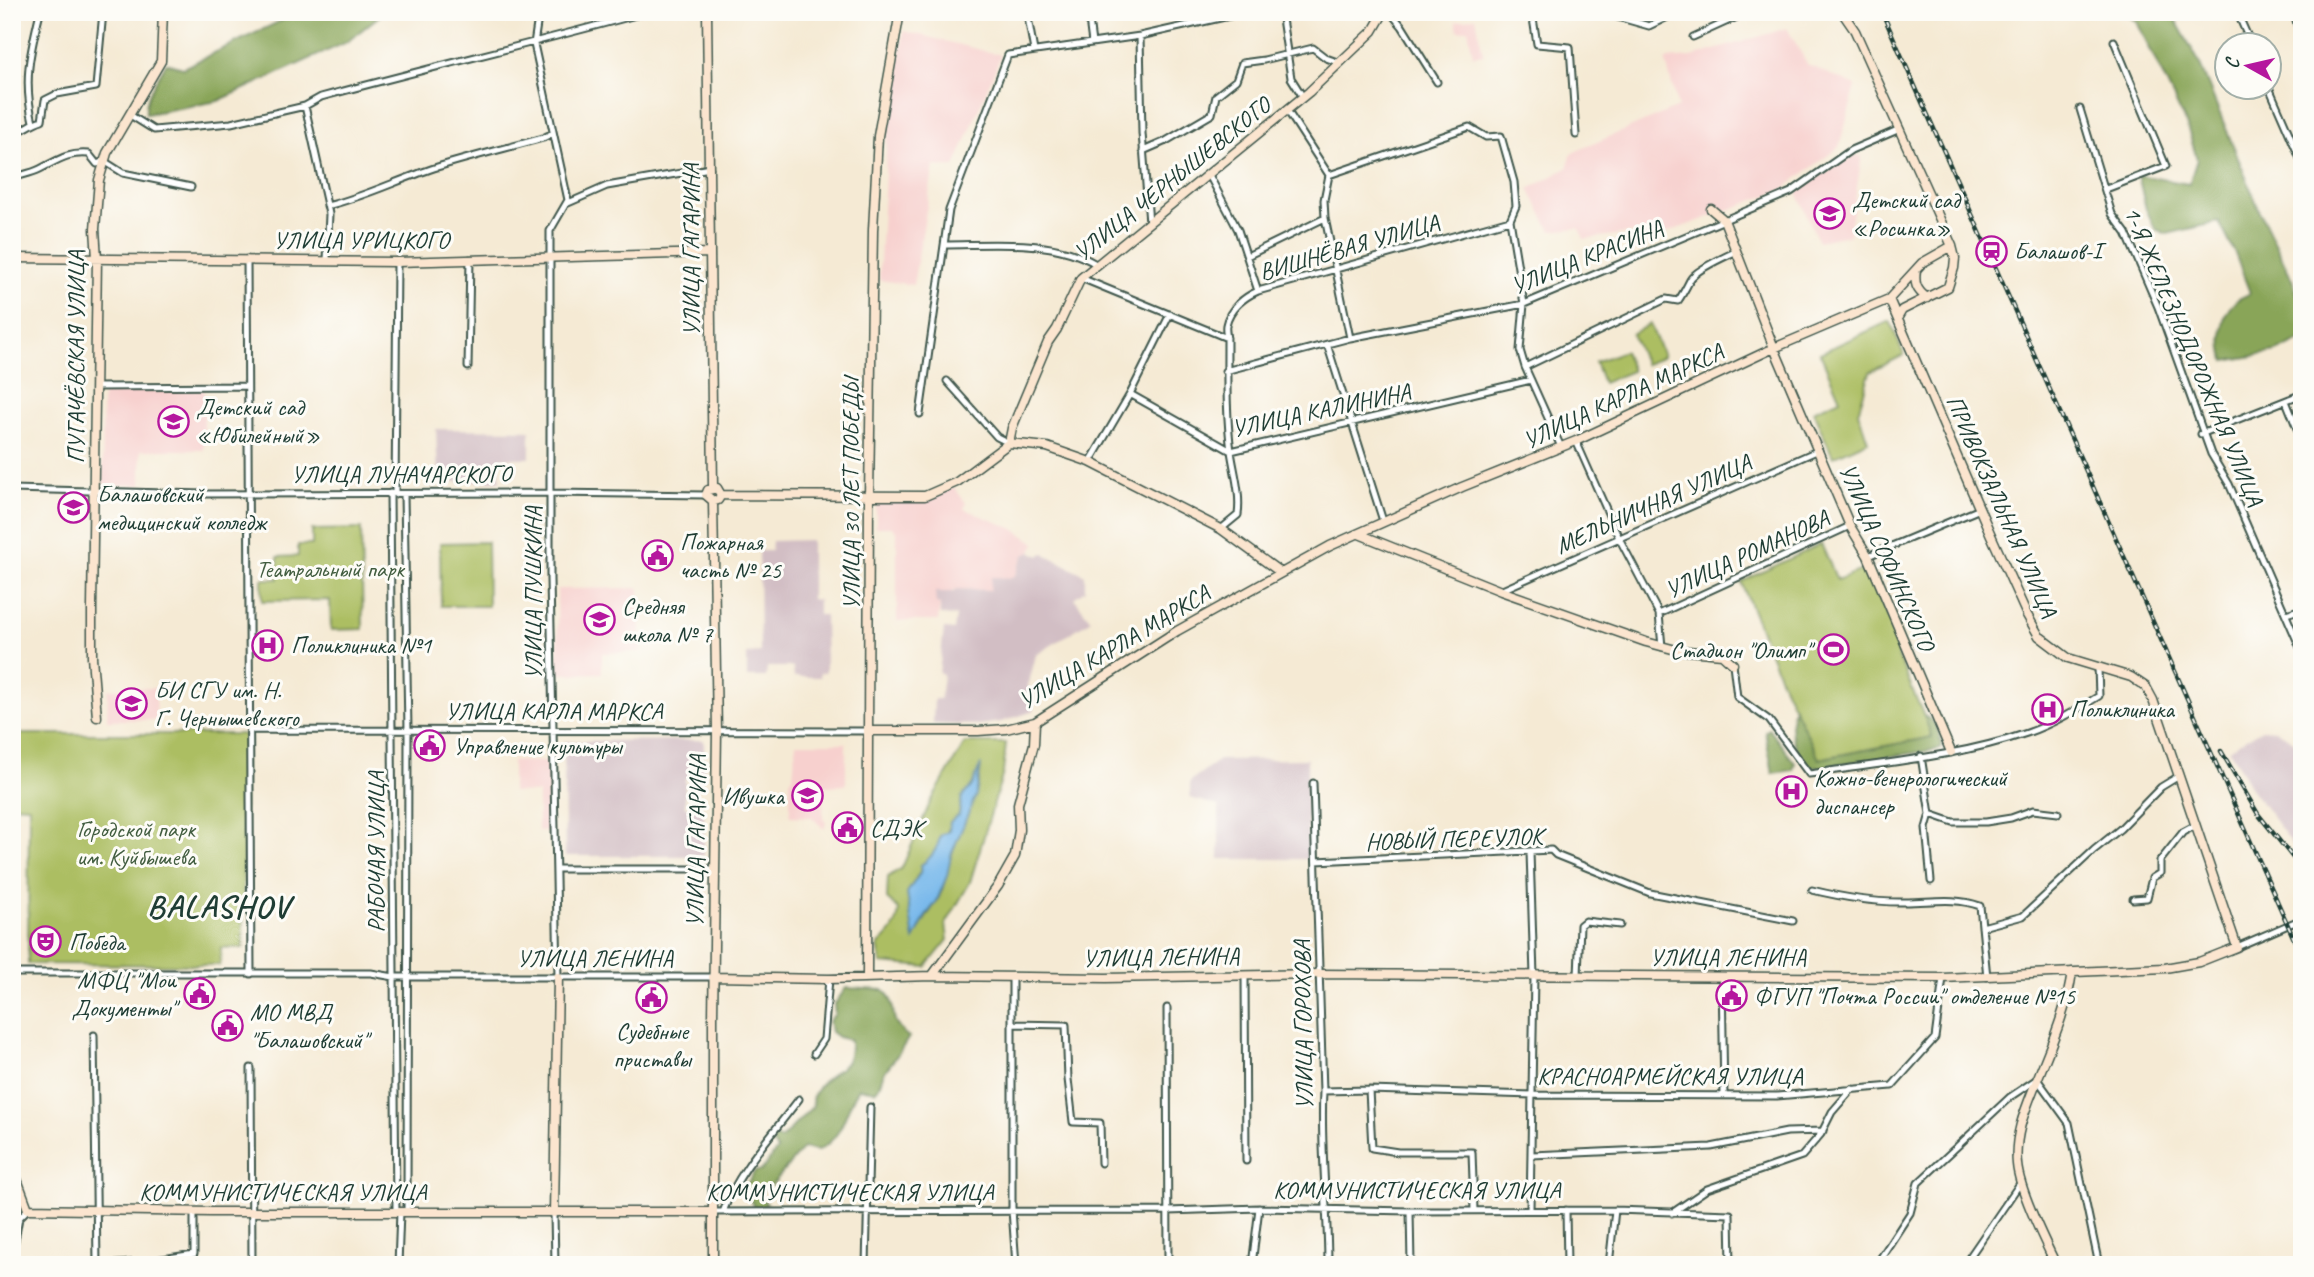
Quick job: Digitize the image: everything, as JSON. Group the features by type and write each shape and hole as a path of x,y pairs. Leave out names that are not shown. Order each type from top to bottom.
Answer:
{"street":[{"path":"33,122 26,79 40,12"},
{"path":"12,134 22,132 33,122 42,120 45,100 57,94 96,87 103,12"},
{"name":"ПУГАЧЁВСКАЯ УЛИЦА","path":"97,717 92,657 97,258 95,229 99,180 104,161 161,61 163,12"},
{"path":"536,12 534,44 568,200 566,204"},
{"path":"130,115 154,130 231,123 305,106 321,97 498,50 534,44 647,12"},
{"name":"УЛИЦА ГАГАРИНА","path":"707,12 713,487"},
{"name":"УЛИЦА 30 ЛЕТ ПОБЕДЫ","path":"867,978 873,244 878,136 900,12"},
{"path":"1027,12 1034,51"},
{"path":"1088,12 1092,43"},
{"path":"1197,12 1199,23"},
{"path":"920,414 949,210 1008,55 1140,36 1247,12"},
{"path":"1281,12 1291,78 1303,97"},
{"name":"УЛИЦА ЧЕРНЫШЕВСКОГО","path":"1009,443 1012,428 1048,342 1081,278 1303,97 1373,31 1384,12"},
{"path":"1390,12 1402,26 1437,82"},
{"path":"1532,12 1537,44 1570,47 1576,135"},
{"path":"1612,12 1614,16 1649,26 1678,12"},
{"path":"1693,37 1748,12"},
{"path":"1842,12 1855,31 1955,258 1952,280 1948,287 1902,310 1898,317"},
{"path":"2237,12 2246,32"},
{"path":"2294,12 2302,45"},
{"path":"1140,36 1143,151 1149,223"},
{"name":"1-Я ЖЕЛЕЗНОДОРОЖНАЯ УЛИЦА","path":"2106,189 2166,166 2114,41"},
{"path":"1143,151 1212,114 1216,96 1237,80 1242,64 1313,48 1326,58 1340,63"},
{"path":"2276,102 2302,163"},
{"path":"305,106 327,206 327,260"},
{"name":"1-Я ЖЕЛЕЗНОДОРОЖНАЯ УЛИЦА","path":"2080,109 2112,214 2126,233 2133,249 2211,454 2229,484 2302,652"},
{"path":"1287,110 1329,175 1324,200 1325,219 1350,338"},
{"path":"1329,175 1469,128 1486,137 1501,136 1514,182 1516,206 1510,220 1524,304 1520,349 1525,367 1561,447"},
{"name":"УЛИЦА КРАСИНА","path":"1225,371 1350,338 1524,304 1791,192 1851,150 1900,129"},
{"path":"327,206 356,199 437,167 553,133"},
{"path":"12,178 39,170 66,154 89,154 97,164 104,161 123,173 191,187"},
{"path":"566,204 607,186 710,169"},
{"path":"1209,175 1238,230 1258,290"},
{"name":"УЛИЦА ПУШКИНА","path":"555,1265 558,977 550,579 550,231 566,204"},
{"path":"1711,209 1724,220"},
{"path":"1247,256 1325,219"},
{"name":"ВИШНЁВАЯ УЛИЦА","path":"1221,529 1238,515 1240,502 1231,451 1225,371 1225,327 1231,314 1246,296 1258,290 1510,220"},
{"name":"УЛИЦА СОФИНСКОГО","path":"1724,220 1774,348 1951,752"},
{"path":"944,245 1026,246 1066,250 1096,264"},
{"path":"1889,299 1922,263 1952,246"},
{"path":"1525,367 1666,299 1678,301 1687,289 1690,278 1735,252"},
{"name":"УЛИЦА УРИЦКОГО","path":"12,258 397,262 709,253"},
{"path":"247,259 251,974"},
{"path":"468,367 470,259"},
{"name":"РАБОЧАЯ УЛИЦА","path":"397,262 392,494 394,977 401,1211"},
{"path":"1916,270 1914,280 1919,292 1927,298"},
{"path":"1081,278 1227,338"},
{"name":"УЛИЦА КАРЛА МАРКСА","path":"251,730 978,731 1006,729 1035,722 1177,631 1330,546 1383,521 1576,441 1774,348 1889,299"},
{"name":"ПРИВОКЗАЛЬНАЯ УЛИЦА","path":"1889,299 2027,615 2039,636 2068,658 2131,677 2146,687 2153,700 2237,947"},
{"path":"1090,462 1170,314"},
{"path":"1327,344 1350,424 1383,521"},
{"name":"УЛИЦА КАЛИНИНА","path":"1129,394 1231,451 1531,380"},
{"path":"947,382 997,437 1009,443 1047,447 1090,462 1221,529 1280,572"},
{"path":"96,387 247,386"},
{"path":"2203,433 2302,394"},
{"path":"2286,401 2302,441"},
{"path":"1576,441 1619,538 1659,614 1662,647"},
{"path":"721,495 925,496 957,482 1009,443"},
{"name":"МЕЛЬНИЧНАЯ УЛИЦА","path":"1501,591 1819,450"},
{"path":"713,487 720,491 721,495 718,500 710,498 708,490 713,487"},
{"name":"УЛИЦА ЛУНАЧАРСКОГО","path":"12,489 250,494 552,493 710,498"},
{"name":"РАБОЧАЯ УЛИЦА","path":"401,1211 408,977 404,494"},
{"name":"УЛИЦА ГАГАРИНА","path":"710,498 717,731 713,978 713,1265"},
{"path":"1867,556 1980,509"},
{"name":"УЛИЦА РОМАНОВА","path":"1659,614 1850,526"},
{"path":"1359,534 1501,591 1662,647 1722,654 1733,664 1737,697 1769,720 1809,774 1951,752 2028,733 2066,717 2099,696 2098,668"},
{"path":"2286,614 2302,609"},
{"path":"932,976 998,886 1015,856 1019,830 1018,804 1034,744 1035,722"},
{"path":"1921,756 1930,814 1926,828 1931,881"},
{"path":"1982,927 2023,916 2120,829 2161,787 2179,776"},
{"name":"УЛИЦА ГОРОХОВА","path":"1313,783 1328,1265"},
{"path":"1930,814 1953,822 1986,822 2011,818 2033,810 2058,813"},
{"path":"2133,899 2147,898 2152,878 2160,873 2160,861 2183,832 2196,825"},
{"name":"НОВЫЙ ПЕРЕУЛОК","path":"1316,861 1551,850 1556,855 1650,893 1793,921"},
{"path":"1530,852 1534,976 1531,1210"},
{"path":"557,869 715,869"},
{"path":"1812,890 1875,901 1935,902 1950,899 1980,906 1987,977"},
{"name":"УЛИЦА ЛЕНИНА","path":"12,973 371,973 394,977 829,979 1319,974 1987,977 2165,968 2199,962 2302,919"},
{"path":"1578,976 1580,925 1585,921 1620,925"},
{"path":"2056,1265 2021,1182 2016,1154 2019,1129 2065,1008 2072,972"},
{"path":"1245,975 1246,1161"},
{"path":"1722,976 1724,1096"},
{"path":"1012,978 1012,1210 1016,1265"},
{"name":"КРАСНОАРМЕЙСКАЯ УЛИЦА","path":"1324,1091 1777,1096 1892,1086 1935,1038 1943,978"},
{"path":"814,1054 824,1039 829,979"},
{"path":"1167,1008 1168,1265"},
{"path":"1012,1024 1066,1025 1073,1122 1100,1123 1101,1163"},
{"path":"94,1035 97,1265"},
{"path":"251,1068 252,1265"},
{"path":"1876,1265 1910,1213 1918,1183 2010,1097 2037,1079"},
{"path":"2037,1079 2069,1123 2099,1265"},
{"path":"1369,1090 1371,1148 1398,1152 1472,1152 1474,1210"},
{"path":"1672,1213 1707,1189 1801,1156 1823,1131 1832,1112 1853,1090"},
{"path":"723,1212 730,1193 756,1157 765,1139 799,1099"},
{"path":"866,1265 870,1107"},
{"path":"1532,1155 1710,1147 1787,1132 1823,1131"},
{"path":"12,1166 28,1209 19,1218 12,1257"},
{"path":"1964,1265 2021,1182"},
{"path":"1252,1265 1258,1208"},
{"name":"КОММУНИСТИЧЕСКАЯ УЛИЦА","path":"28,1209 554,1213 1168,1211 1258,1208 1410,1211 1615,1210 1730,1214 1731,1265"},
{"path":"1566,1210 1567,1265"},
{"path":"1609,1265 1615,1210"},
{"path":"398,1265 401,1211"},
{"path":"1410,1211 1411,1265"},
{"path":"106,1265 194,1254 194,1212"},
{"path":"2044,1265 2051,1255"}],"shaded area":[{"path":"1476,17 1483,54 1473,56 1468,29 1458,31 1456,21"},
{"path":"1787,28 1808,65 1856,86 1839,147 1782,190 1650,239 1630,233 1584,239 1579,228 1551,231 1529,189 1567,168 1572,153 1678,107 1665,59 1692,57"},
{"path":"904,31 1001,55 955,167 934,166 913,285 879,280 887,139"},
{"name":"Детский сад «Росинка»","path":"1849,155 1862,156 1849,235 1818,241 1797,192"},
{"path":"204,390 204,450 141,450 141,485 103,485 102,391"},
{"path":"436,429 530,430 530,458 500,458 500,481 438,482"},
{"path":"953,486 966,503 964,509 1012,528 1036,543 1031,552 1024,555 1015,575 990,590 956,589 940,604 938,621 897,621 897,533 892,527 876,527 876,500 926,499"},
{"path":"811,540 811,599 818,600 818,615 825,615 826,672 820,673 820,677 794,677 793,667 767,667 766,677 747,677 747,654 760,653 759,551 771,551 772,541"},
{"path":"1031,552 1040,556 1043,553 1085,575 1085,590 1074,598 1091,620 1036,655 1028,686 1034,711 1001,722 979,725 933,724 934,699 940,699 943,675 939,673 944,629 954,630 956,616 940,615 940,604 936,603 935,592 955,592 956,589 990,590 991,577 1010,578 1015,575 1024,555"},
{"name":"Средняя школа № 7","path":"640,588 641,652 602,653 602,673 558,674 557,589"},
{"name":"БИ СГУ им. Н. Г. Чернышевского","path":"156,688 156,720 107,720 108,689"},
{"path":"2262,729 2276,730 2295,742 2302,759 2302,857 2253,791 2229,749"},
{"path":"704,740 704,777 685,778 685,807 704,807 704,856 565,856 564,741"},
{"name":"Ивушка","path":"796,743 846,743 846,785 824,786 824,829 812,817 790,816 790,781 793,777"},
{"path":"1307,759 1308,859 1219,859 1219,806 1190,798 1190,781 1219,760"},
{"path":"512,761 551,762 550,831 538,831 538,793 512,792"}],"green space":[{"path":"299,12 384,12 347,42 218,101 146,114 149,94 166,63 183,68"},
{"path":"2123,12 2171,12 2198,60 2212,94 2212,102 2215,102 2260,212 2293,281 2302,308 2302,340 2276,352 2225,361 2222,338 2226,314 2235,302 2250,293 2234,251 2219,222 2167,234 2155,229 2146,209 2138,175 2189,184 2197,159 2187,126 2137,22"},
{"path":"1890,321 1904,355 1870,372 1858,412 1868,441 1833,457 1813,411 1840,399 1820,353"},
{"path":"1650,324 1663,356 1645,365 1632,334"},
{"path":"1624,351 1632,371 1603,383 1595,362"},
{"name":"Театральный парк","path":"361,529 363,629 331,630 330,600 262,601 262,579 278,579 278,557 298,556 298,545 312,545 312,530"},
{"path":"487,542 488,606 441,606 440,543"},
{"name":"Стадион \"Олимп\"","path":"1821,544 1837,580 1867,568 1901,647 1897,654 1933,737 1818,759 1783,685 1741,582"},
{"path":"1794,707 1819,759 1932,737 1924,716 1937,728 1941,747 1812,768 1800,756 1793,741 1791,724"},
{"path":"1769,729 1795,763 1793,770 1773,773 1765,732"},
{"name":"Городской парк им. Куйбышева","path":"12,734 244,734 243,948 221,948 220,965 28,964 29,806 12,805"},
{"path":"965,743 1006,743 1003,773 970,882 946,924 948,940 926,967 881,963 878,945 892,930 899,910 887,899 888,877 902,868 930,803","holes":["981,766 980,777 940,896 914,938 907,893 920,872 921,865 939,846 947,834 950,822 959,815 962,797 972,786"]},
{"path":"846,988 884,990 892,1002 897,1025 909,1037 885,1071 875,1091 859,1088 834,1137 818,1151 803,1148 772,1185 762,1189 762,1198 767,1204 761,1209 754,1208 743,1190 755,1171 761,1171 777,1150 772,1142 774,1137 781,1139 813,1106 812,1099 820,1086 842,1067 848,1058 850,1040 831,1032 829,1021 835,1014 834,1005"}],"water":[{"path":"981,764 976,795 951,855 947,876 936,903 927,914 914,940 907,893 920,873 921,865 936,849 940,836 949,831 950,822 959,815 962,797 972,786"}],"railway":[{"path":"1882,12 2302,957"},
{"path":"2221,751 2258,814 2302,869"}],"place":[{"name":"Детский сад «Росинка»","path":"1829,214"},
{"name":"Балашов-I","path":"1991,251"},
{"name":"Детский сад «Юбилейный»","path":"173,421"},
{"name":"Балашовский медицинский колледж","path":"74,508"},
{"name":"Пожарная часть № 25","path":"657,556"},
{"name":"Средняя школа № 7","path":"599,620"},
{"name":"Поликлиника №1","path":"268,645"},
{"name":"Стадион \"Олимп\"","path":"1834,650"},
{"name":"БИ СГУ им. Н. Г. Чернышевского","path":"132,704"},
{"name":"Поликлиника","path":"2047,709"},
{"name":"Управление культуры","path":"430,746"},
{"name":"Кожно-венерологический диспансер","path":"1791,792"},
{"name":"Ивушка","path":"807,796"},
{"name":"СДЭК","path":"847,828"},
{"name":"Победа","path":"46,942"},
{"name":"МФЦ \"Мои Документы\"","path":"199,994"},
{"name":"ФГУП \"Почта России\" отделение №15","path":"1731,996"},
{"name":"Судебные приставы","path":"652,997"},
{"name":"МО МВД \"Балашовский\"","path":"227,1026"}],"district":[{"name":"BALASHOV","path":"219,906"}]}
